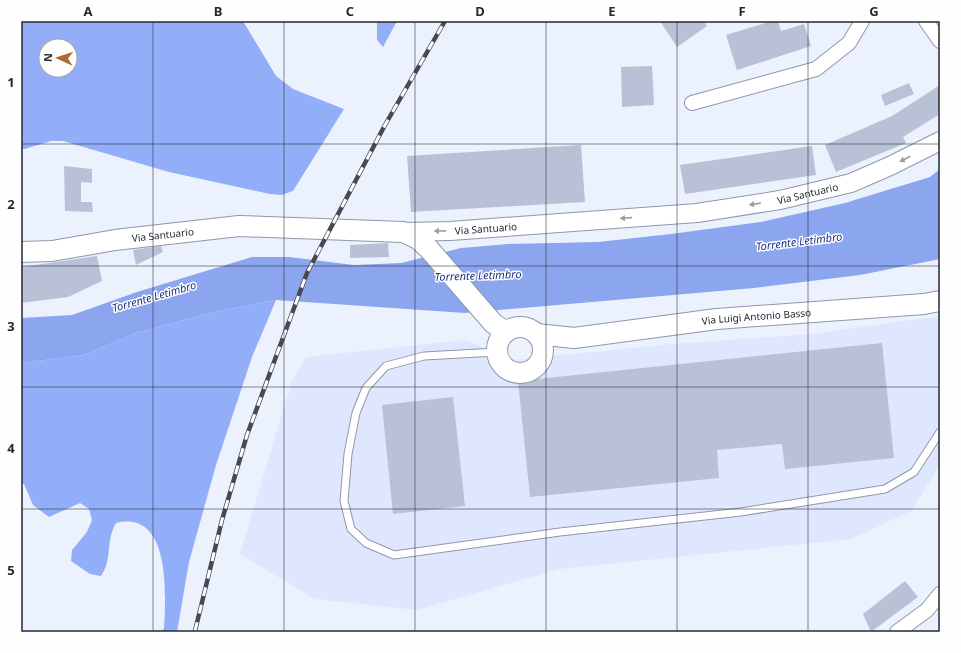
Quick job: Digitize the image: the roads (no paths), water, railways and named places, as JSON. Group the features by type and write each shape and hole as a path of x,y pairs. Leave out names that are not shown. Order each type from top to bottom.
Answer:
{"main road":[{"name":"Via Santuario","path":"21,252 52,251 115,240 239,226 403,232"},
{"path":"403,232 418,239 429,249 488,317 506,332 500,338 497,352"},
{"name":"Via Luigi Antonio Basso","path":"506,332 512,329 525,327 537,334 574,338 717,319 924,304 940,301"},
{"path":"537,334 543,345 542,358"},
{"name":"Via Luigi Antonio Basso","path":"497,352 503,366 517,373 525,373 532,370 542,358 574,338"}],"street":[{"path":"692,103 816,69 849,43 862,21"},
{"path":"926,21 940,41"},
{"name":"Via Santuario","path":"403,232 450,231 697,213 780,200 851,182 890,166 940,141"},
{"path":"897,632 927,610 940,594"}],"lane":[{"path":"497,352 424,356 386,366 366,388 356,413 348,454 344,500 351,528 366,543 394,555 560,532 741,512 879,490 914,472 940,432"}],"water":[{"name":"Torrente Letimbro","path":"940,169 940,259 860,275 754,288 465,313 276,300 210,313 136,333 84,355 21,363 21,318 72,315 137,292 252,257 289,257 354,265 401,263 461,248 508,244 598,242 671,234 761,222 845,203 930,177"}],"railway":[{"path":"195,631 222,520 247,435 307,273 385,125 445,21"}]}
